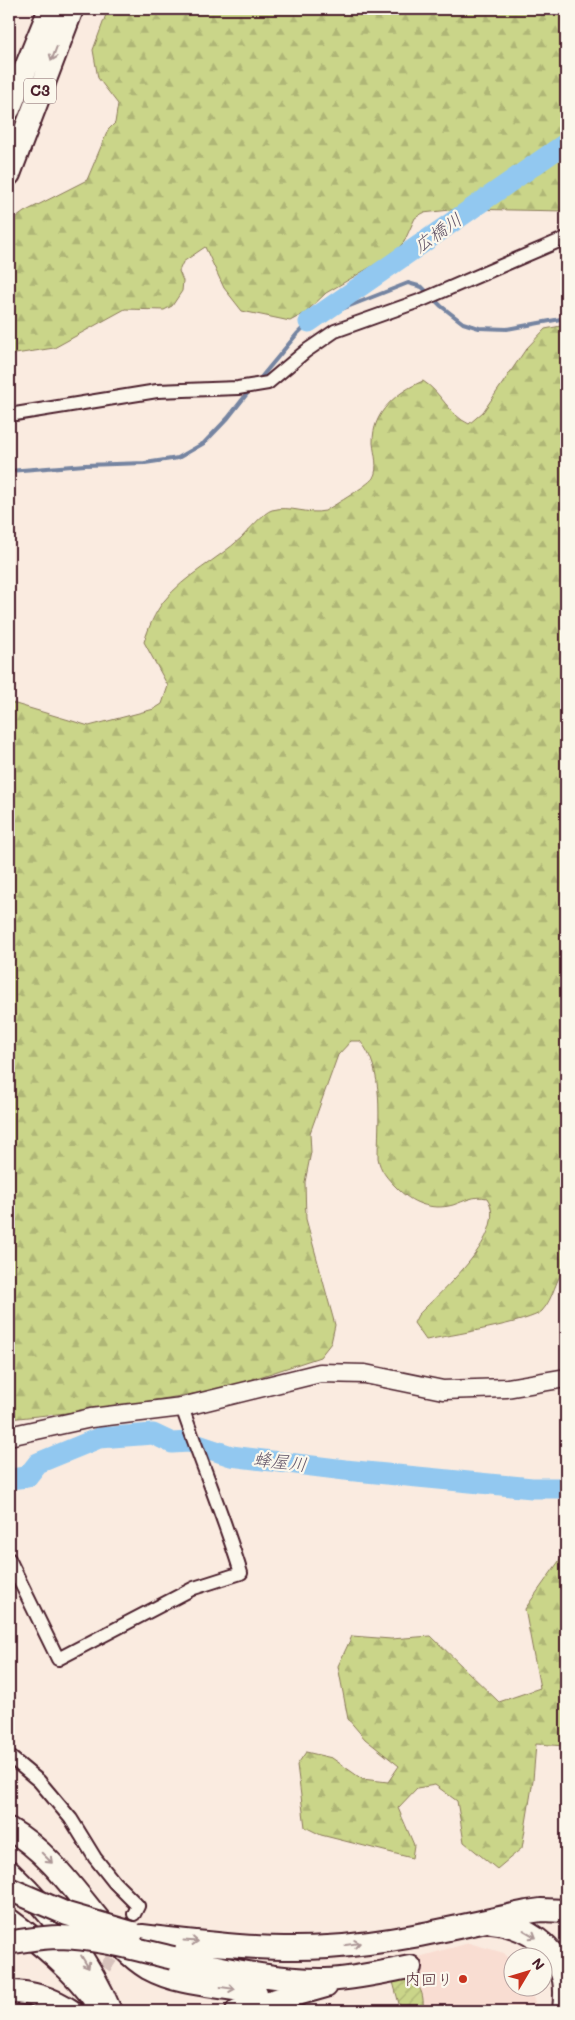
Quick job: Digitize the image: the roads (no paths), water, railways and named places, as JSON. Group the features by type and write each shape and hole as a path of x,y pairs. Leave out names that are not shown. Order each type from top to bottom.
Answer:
{"highway":[{"name":"C3","path":"9,109 50,9"},
{"name":"C3","path":"9,174 72,9"},
{"path":"9,1829 36,1847 52,1862 115,1939 148,1968 179,1980 256,1993"},
{"path":"9,1872 64,1931 94,1978 110,2011"},
{"path":"9,1889 67,1914 115,1930 142,1936 266,1947 308,1948 363,1943 541,1910 566,1911"},
{"path":"9,1920 58,1961 93,1997 103,2011"},
{"path":"483,1921 506,1924 523,1930 545,1946 553,1956 564,1979 564,2011"},
{"path":"11,1943 48,1938 82,1939 110,1943 221,1968 324,1980 359,1977"},
{"path":"237,2011 359,1977 410,1967"},
{"path":"9,1992 34,1994 52,2000 71,2011"},
{"path":"564,2011 566,2006"}],"street":[{"path":"9,415 157,391 238,388 268,384 306,351 335,331 422,300 566,238"},
{"path":"9,1436 91,1418 182,1407 320,1373 365,1374 443,1390 507,1388 566,1378"},
{"path":"9,1559 58,1659 194,1588 241,1573 224,1517 200,1460 182,1407"},
{"path":"9,1756 40,1782 71,1820 95,1858 114,1882 138,1906 134,1914"}],"waterway":[{"name":"広橋川","path":"309,322 566,143"},
{"path":"258,381 309,322 408,283 422,287 441,306 463,323 479,328 507,329 566,318"},
{"path":"9,471 85,465 145,463 178,458 204,443 228,418 250,390"},
{"name":"蜂屋川","path":"9,1479 27,1477 38,1463 99,1438 153,1434 172,1443 189,1442 231,1456 345,1470 532,1488 566,1488"}],"tunnel":[{"path":"72,2011 115,1953 134,1914"},
{"path":"266,1997 288,2004 301,2011"}],"place":[{"name":"内回り","path":"463,1979"}]}
